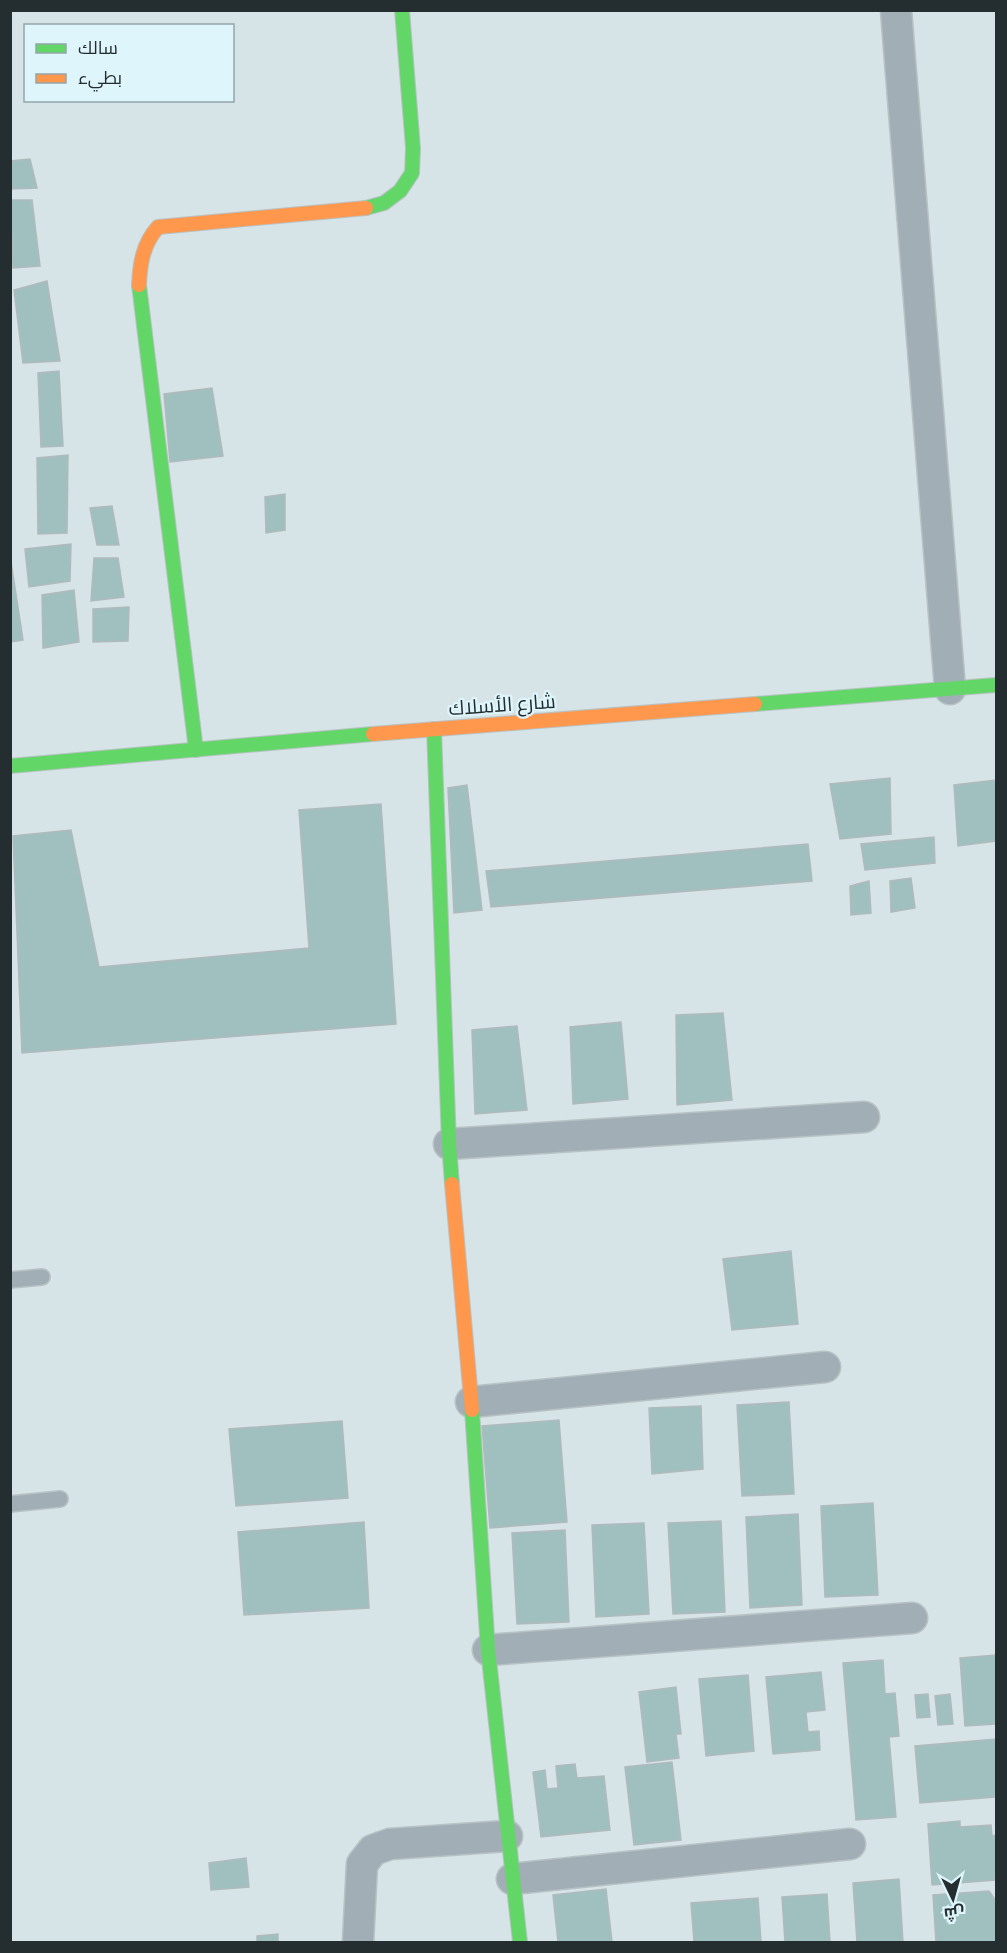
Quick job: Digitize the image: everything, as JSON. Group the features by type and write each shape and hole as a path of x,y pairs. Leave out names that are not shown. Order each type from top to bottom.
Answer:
{"street":[{"path":"196,750 139,288 143,250 148,237 158,227 364,208 384,203 400,191 412,173 413,148 402,10"},
{"path":"896,10 950,690"},
{"name":"شارع الأسلاك","path":"10,766 434,729 996,685"},
{"path":"434,729 449,1144 471,1402 488,1650 520,1942"},
{"path":"449,1144 864,1117"},
{"path":"471,1402 825,1367"},
{"path":"488,1650 912,1618"},
{"path":"358,1942 362,1864 373,1850 390,1844 507,1836"},
{"path":"512,1878 850,1844"}],"lane":[{"path":"10,1280 42,1277"},
{"path":"10,1504 60,1499"}],"building":[{"path":"30,159 37,188 10,189 10,161"},
{"path":"10,200 32,200 40,266 13,268"},
{"path":"47,281 60,361 23,363 14,290"},
{"path":"59,371 63,446 41,447 38,373"},
{"path":"212,388 223,456 170,462 164,394"},
{"path":"68,455 67,533 38,534 37,458"},
{"path":"285,494 285,530 266,533 265,497"},
{"path":"112,506 119,545 97,545 90,508"},
{"path":"71,544 70,581 29,587 25,549"},
{"path":"10,555 23,640 10,642"},
{"path":"94,558 118,558 124,597 91,601"},
{"path":"74,590 79,642 43,648 42,595"},
{"path":"129,607 128,641 93,642 93,609"},
{"path":"890,778 891,834 840,839 830,784"},
{"path":"996,780 996,841 958,846 954,785"},
{"path":"467,785 482,910 454,913 448,788"},
{"path":"381,804 396,1024 22,1053 13,836 71,830 99,967 309,948 299,810"},
{"path":"934,837 935,863 865,870 861,844"},
{"path":"808,844 812,881 491,907 486,871"},
{"path":"911,878 915,908 891,912 890,881"},
{"path":"869,881 871,913 851,915 850,886"},
{"path":"723,1013 732,1100 677,1105 676,1015"},
{"path":"621,1022 628,1099 573,1104 570,1027"},
{"path":"517,1026 527,1110 475,1114 472,1030"},
{"path":"791,1251 798,1324 732,1330 723,1259"},
{"path":"789,1402 794,1494 742,1496 737,1405"},
{"path":"701,1406 703,1469 652,1474 649,1408"},
{"path":"559,1420 567,1522 490,1528 482,1426"},
{"path":"342,1421 348,1498 236,1506 229,1429"},
{"path":"873,1503 878,1595 825,1597 821,1506"},
{"path":"798,1514 802,1605 750,1608 746,1517"},
{"path":"721,1521 725,1612 673,1614 668,1523"},
{"path":"364,1522 369,1608 244,1615 238,1532"},
{"path":"644,1523 649,1614 596,1617 592,1525"},
{"path":"565,1530 569,1622 517,1624 512,1533"},
{"path":"996,1655 996,1724 965,1726 960,1658"},
{"path":"883,1660 885,1694 895,1693 899,1736 889,1737 896,1817 856,1820 843,1663"},
{"path":"821,1672 825,1710 806,1712 808,1732 819,1731 820,1750 773,1754 766,1677"},
{"path":"748,1675 754,1751 706,1756 699,1679"},
{"path":"676,1687 681,1734 676,1734 679,1758 647,1762 639,1692"},
{"path":"928,1694 930,1717 917,1718 915,1695"},
{"path":"950,1694 953,1724 938,1725 935,1696"},
{"path":"996,1739 996,1797 920,1803 915,1746"},
{"path":"672,1762 681,1840 634,1845 625,1767"},
{"path":"575,1764 577,1778 604,1776 610,1830 541,1837 533,1772 545,1770 547,1789 558,1788 556,1766"},
{"path":"960,1821 960,1827 991,1825 992,1836 996,1835 996,1880 932,1885 928,1824"},
{"path":"246,1858 249,1887 211,1890 209,1863"},
{"path":"899,1879 903,1942 857,1942 853,1883"},
{"path":"606,1889 612,1942 558,1942 553,1895"},
{"path":"989,1891 996,1901 996,1942 936,1942 933,1895"},
{"path":"827,1894 830,1942 785,1942 782,1897"},
{"path":"758,1898 761,1942 694,1942 691,1903"},
{"path":"278,1934 278,1942 257,1942 257,1936"}],"traffic: fast":[{"path":"366,208 384,203 400,191 412,173 413,148 402,10"},
{"path":"139,285 196,750"},
{"path":"755,704 996,685"},
{"path":"434,729 452,1184"},
{"path":"10,766 373,734"},
{"path":"472,1410 488,1650 520,1942"}],"traffic: slow":[{"path":"139,285 143,254 158,227 366,208"},
{"path":"373,734 755,704"},
{"path":"452,1184 472,1410"}]}
